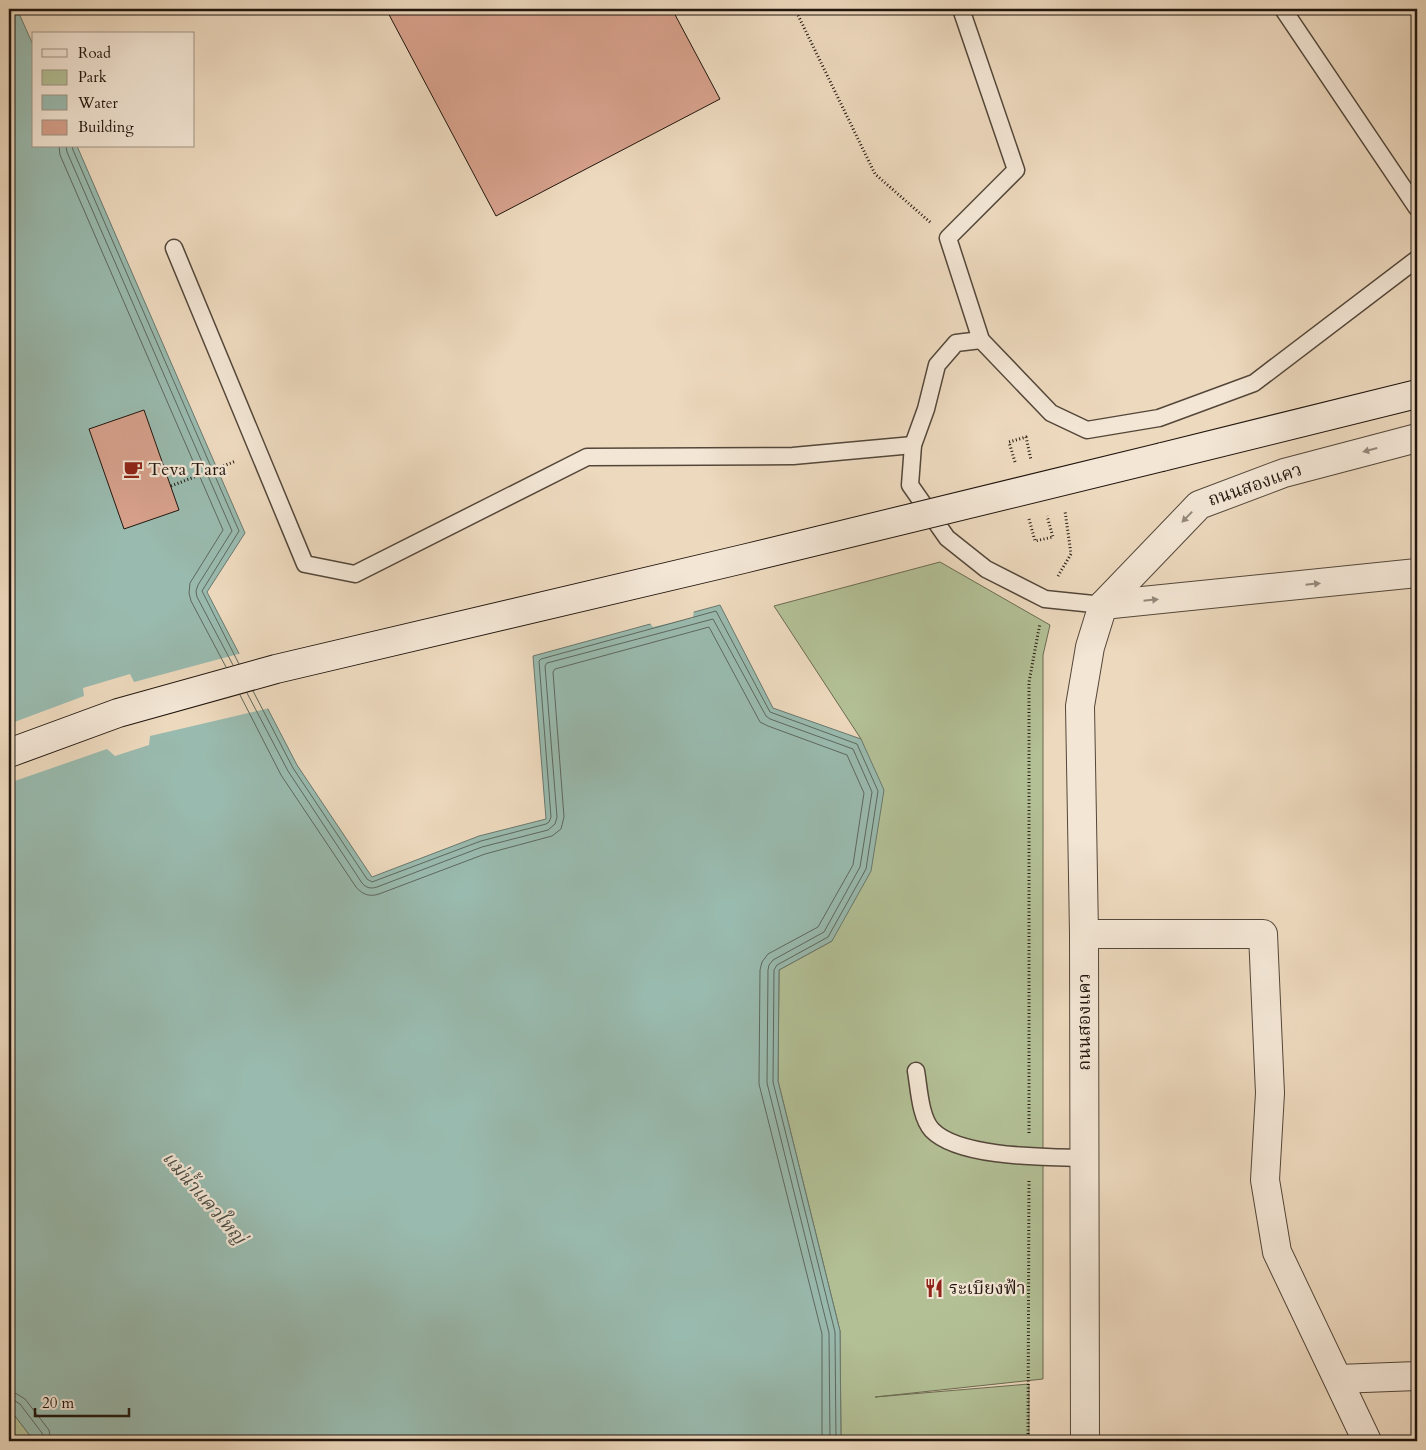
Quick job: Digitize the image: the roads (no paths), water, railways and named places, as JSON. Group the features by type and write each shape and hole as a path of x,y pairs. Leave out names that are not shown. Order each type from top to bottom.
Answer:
{"street":[{"path":"9,753 118,713 276,669 733,561 1417,394"},
{"name":"ถนนสองแคว","path":"1085,1441 1084,934 1080,706 1090,647 1103,605 1198,505 1284,473 1417,438"},
{"path":"1103,605 1417,573"},
{"path":"1084,934 1263,934 1270,1093 1265,1180 1277,1252 1368,1441"},
{"path":"1338,1379 1417,1376"}],"lane":[{"path":"961,9 1016,170 948,238 981,340 1051,413 1087,430 1159,418 1254,383 1417,259"},
{"path":"1283,9 1417,208"},
{"path":"174,248 305,564 356,574 587,457 792,456 913,445"},
{"path":"981,340 956,343 937,365 926,409 913,445 910,485 947,538 986,569 1045,599 1103,605"},
{"path":"916,1071 923,1114 932,1130 950,1142 977,1150 1029,1157 1084,1158"}],"water":[{"name":"แม่น้ำแควใหญ่","path":"9,9 17,9 32,43 32,148 78,148 245,533 207,592 297,765 372,877 479,836 546,819 533,656 720,605 773,708 861,739 884,790 871,871 832,941 779,970 778,1081 840,1331 841,1441 34,1441 9,1408"}],"place":[{"name":"Teva Tara","path":"133,469"},
{"name":"ระเบียงฟ้า","path":"934,1288"}]}
